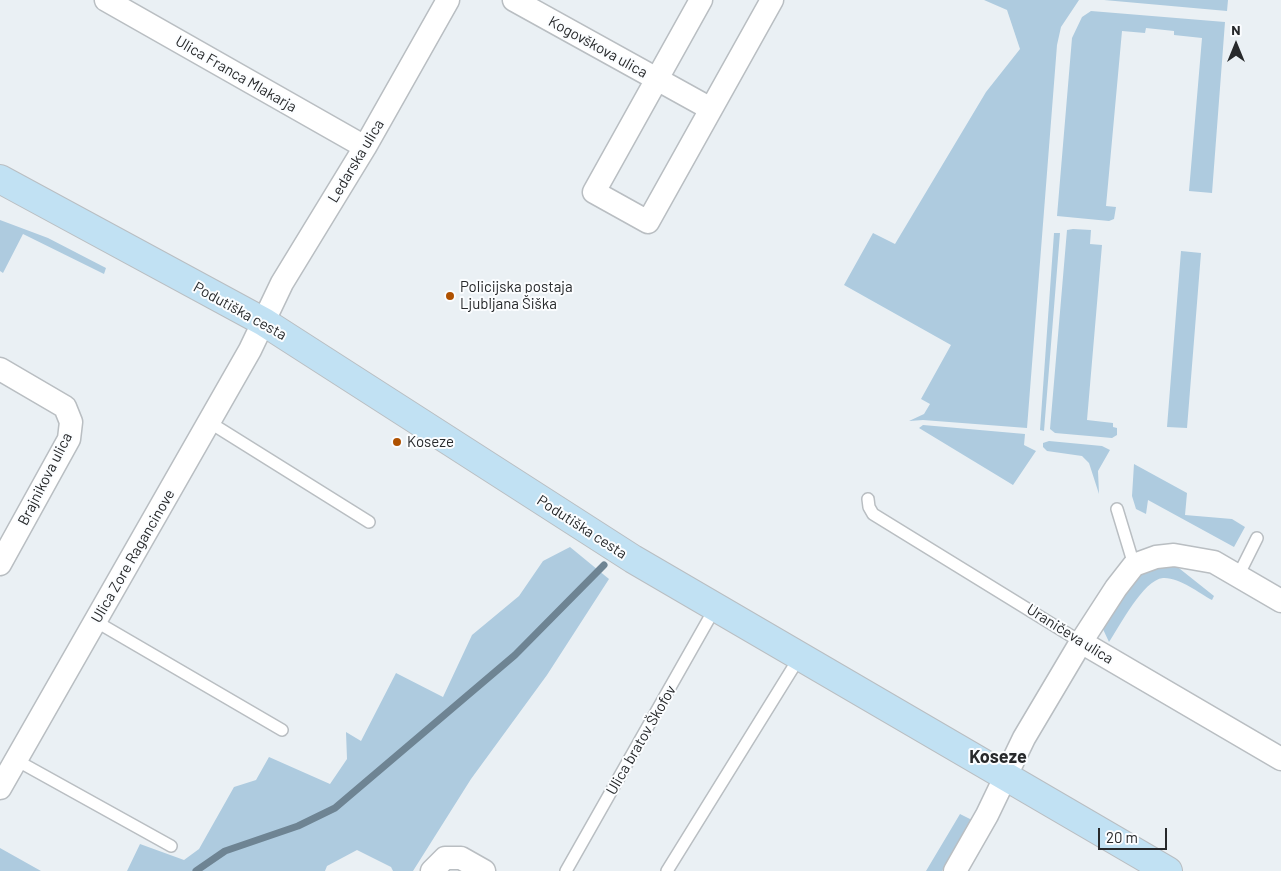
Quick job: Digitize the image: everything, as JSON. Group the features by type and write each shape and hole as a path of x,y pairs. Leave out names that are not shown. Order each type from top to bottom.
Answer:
{"main road":[{"name":"Podutiška cesta","path":"0,179 264,322 601,539 799,658 1168,871"}],"street":[{"name":"Ulica Franca Mlakarja","path":"106,0 365,147"},
{"name":"Ledarska ulica","path":"264,322 282,283 365,147 448,0"},
{"name":"Kogovškova ulica","path":"514,0 711,109"},
{"name":"Kogovškova ulica","path":"701,0 594,192 648,222 772,0"},
{"name":"Ulica Zore Ragancinove","path":"0,788 250,350 264,322"},
{"name":"Brajnikova ulica","path":"0,369 65,407 71,427 69,439 0,564"},
{"path":"955,871 1006,776 1024,738 1081,642 1116,588 1134,565 1156,557 1174,555 1214,562 1281,600"},
{"name":"Uraničeva ulica","path":"1081,642 1281,760"},
{"path":"432,871 445,858 461,858 484,871"}],"lane":[{"path":"209,422 370,522"},
{"name":"Uraničeva ulica","path":"868,500 873,514 1081,642"},
{"path":"1117,509 1134,565"},
{"path":"1238,576 1257,538"},
{"name":"Ulica bratov Škofov","path":"566,871 715,608"},
{"path":"95,621 282,730"},
{"path":"667,871 799,658"},
{"path":"16,760 171,846"}],"shaded area":[{"path":"984,0 1079,0 1061,27 1057,45 1027,428 923,420 909,421 924,414 930,404 921,399 951,345 844,285 873,233 895,244 986,92 1020,49 1007,10"},
{"path":"1104,0 1228,0 1227,11"},
{"path":"1091,11 1225,22 1212,193 1189,191 1202,38 1174,35 1174,31 1146,28 1145,33 1122,31 1106,206 1116,207 1114,219 1109,221 1057,216 1072,38 1082,17"},
{"path":"0,220 48,238 106,268 104,274 23,234 3,273 0,271"},
{"path":"1067,230 1091,230 1090,244 1102,245 1087,420 1113,423 1113,427 1117,428 1117,435 1112,438 1055,433 1050,429"},
{"path":"1054,233 1060,233 1044,431 1040,430"},
{"path":"1181,251 1201,253 1187,428 1167,427"},
{"path":"923,425 1025,434 1024,445 1036,451 1013,485 919,428"},
{"path":"1049,441 1102,446 1110,450 1098,471 1099,494 1089,463 1082,456 1047,451 1043,447 1043,443"},
{"path":"1134,464 1187,493 1185,515 1232,519 1245,527 1234,547 1148,500 1146,514 1136,509 1132,496"},
{"path":"570,547 609,579 547,675 471,779 413,871 393,871 391,867 357,850 327,866 325,871 127,871 140,844 184,860 199,849 234,787 256,780 269,757 330,784 347,759 346,732 361,741 396,673 443,697 472,635 519,596 543,561"},
{"path":"1175,565 1214,596 1212,600 1176,580 1163,578 1155,581 1140,595 1109,642 1102,627 1121,590 1147,568"},
{"path":"960,814 972,820 942,871 926,871"},
{"path":"0,848 41,871 0,871"}],"waterway":[{"path":"196,871 225,851 298,826 335,808 515,655 604,565"}],"place":[{"name":"Policijska postaja Ljubljana Šiška","path":"450,296"},
{"name":"Koseze","path":"397,442"}],"district":[{"name":"Koseze","path":"998,757"}]}
